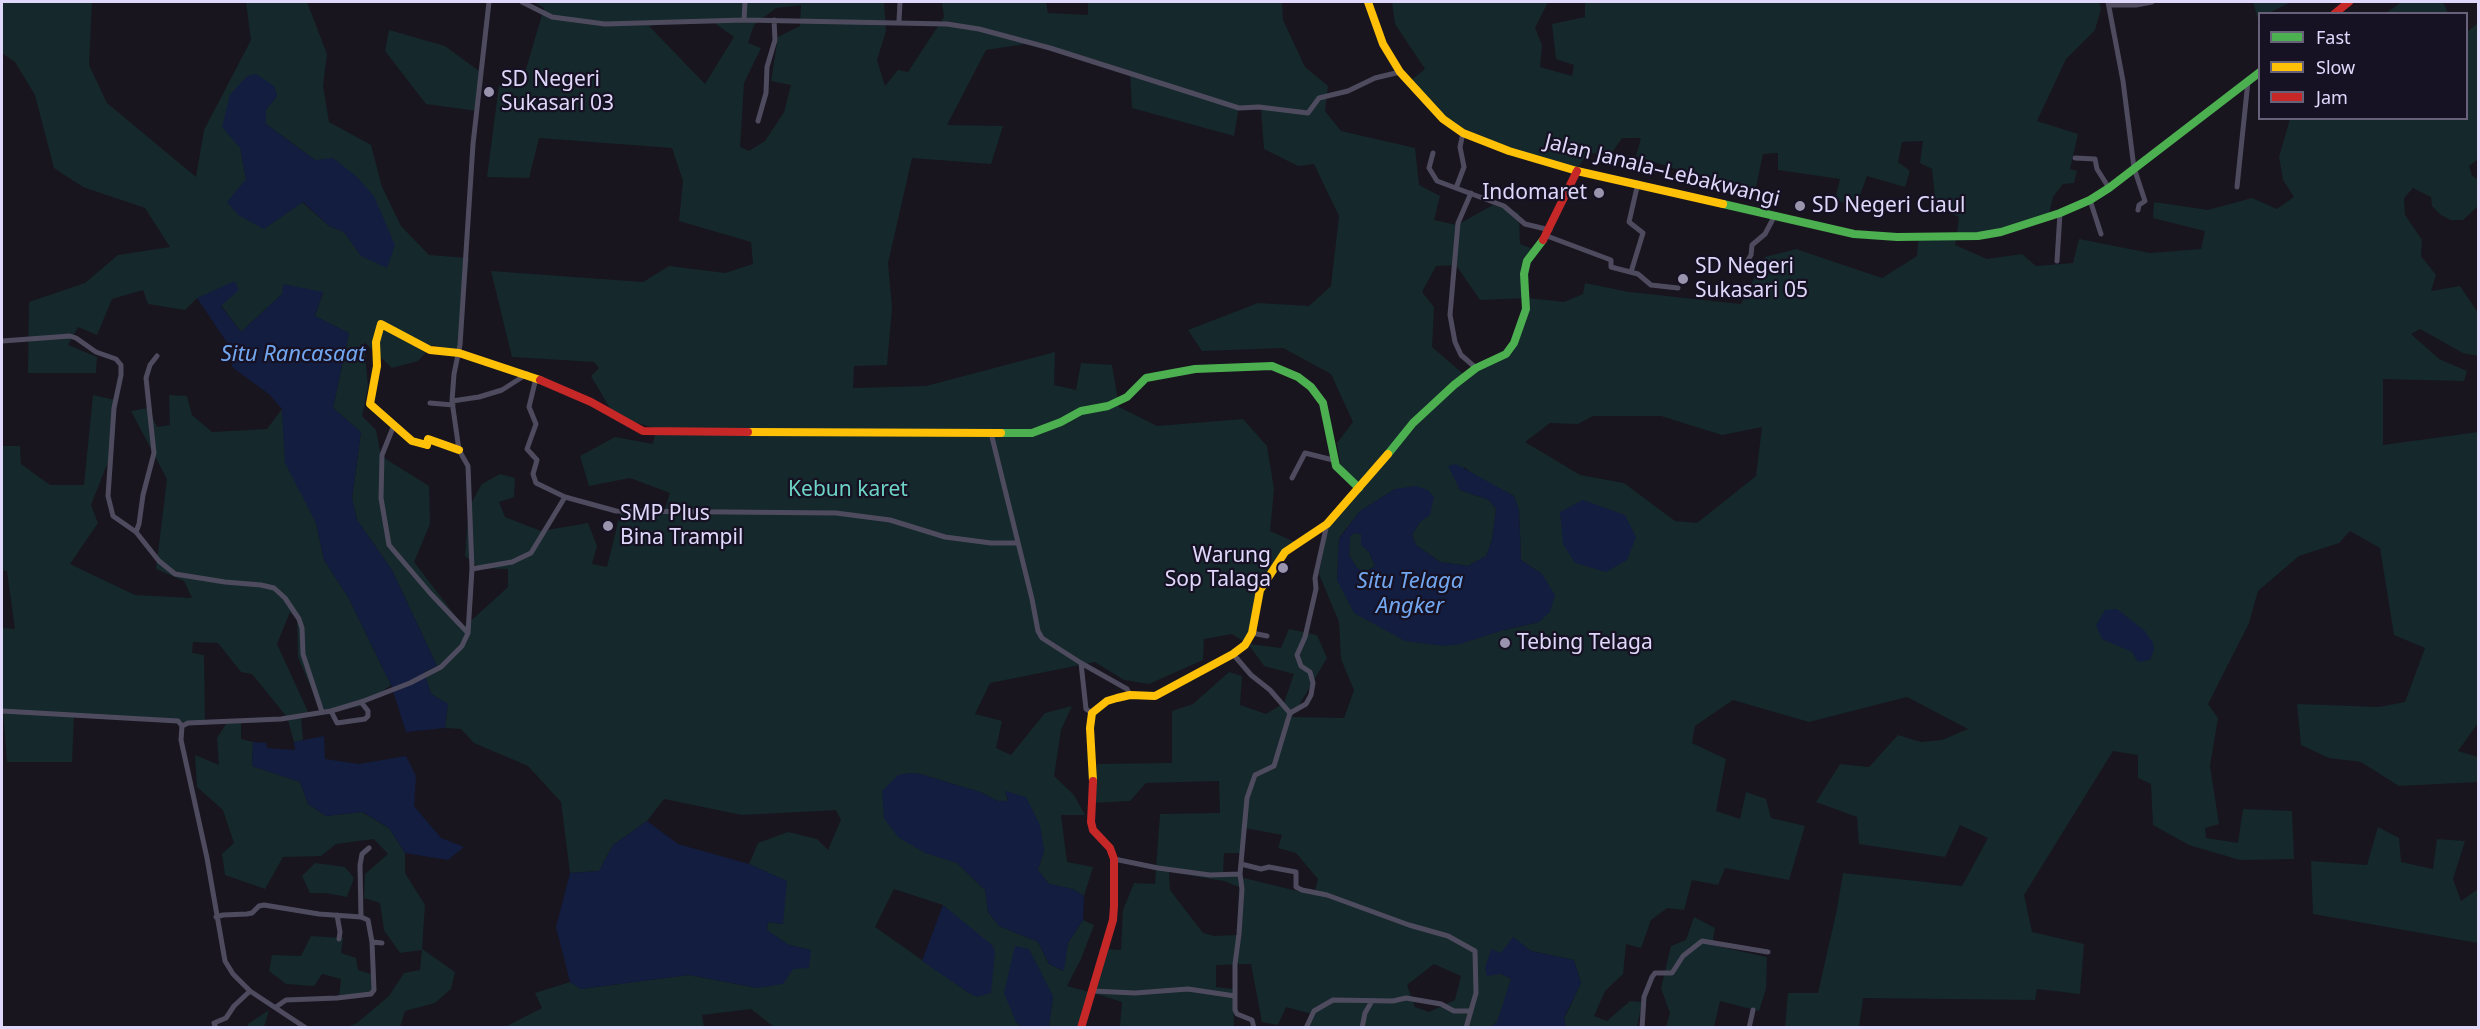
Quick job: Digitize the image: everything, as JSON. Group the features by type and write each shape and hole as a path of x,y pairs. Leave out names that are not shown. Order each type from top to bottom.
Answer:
{"street":[{"path":"182,726 188,723 281,719 331,711 361,702 410,683 441,667 462,646 468,633 472,568 468,466 459,450 452,403 459,353 473,144 484,26 489,2"},
{"path":"522,2 552,17 605,24 744,20 898,21 947,24 990,32 1050,48 1239,108 1259,107 1308,113 1319,99 1348,91 1375,78 1400,72"},
{"path":"744,20 745,2"},
{"path":"898,21 900,2"},
{"name":"Jalan Janala–Lebakwangi","path":"1368,2 1383,44 1400,72 1443,119 1463,133 1509,151 1577,171 1638,183 1774,217 1854,234 1898,237 1966,236 2001,232 2060,213 2090,200 2109,188 2258,73"},
{"path":"2138,210 2145,201 2134,168 2123,81 2108,3 2136,5 2152,2"},
{"path":"2336,12 2349,2"},
{"path":"758,121 766,93 767,67 774,40 774,20"},
{"path":"2237,187 2248,81"},
{"path":"1456,188 1464,167 1460,147 1463,133"},
{"path":"1433,153 1430,168 1437,181 1504,206 1525,224 1611,260 1611,267 1638,274 1651,285 1678,288"},
{"path":"2075,158 2095,159 2097,169 2109,188"},
{"path":"1080,1028 1113,920 1114,859 1110,848 1094,830 1091,822 1094,770 1090,728 1092,713 1107,701 1130,695 1155,696 1233,654 1245,645 1252,633 1260,590 1276,564 1292,547 1327,524 1413,423 1454,385 1476,368 1506,354 1514,343 1526,309 1524,274 1527,261 1549,233 1577,171"},
{"path":"1631,272 1643,232 1629,222 1638,183"},
{"path":"1471,193 1456,230 1450,315 1455,342 1461,356 1476,368"},
{"path":"2090,200 2101,234"},
{"path":"2056,261 2060,213"},
{"path":"1742,270 1751,255 1752,245 1766,234 1774,217"},
{"path":"459,450 428,439 427,445 412,441 370,404 377,366 376,342 381,324 430,350 459,353 527,374 591,402 643,431 1032,433 1081,411 1107,406 1127,397 1146,378 1195,369 1272,366 1298,377 1311,387 1323,403 1333,460 1343,476 1359,488"},
{"path":"2,341 70,336 96,352 116,359 121,366 121,375 114,408 108,496 113,516 136,532 159,561 175,574 261,585 274,588 285,598 302,628 303,654 322,712"},
{"path":"136,532 154,453 146,378 150,365 157,356"},
{"path":"430,403 452,403 479,398 502,390 527,374"},
{"path":"536,378 529,407 536,424 527,449 537,460 533,474 536,483 565,497 616,512 836,513 890,520 945,537 991,543 1017,543"},
{"path":"394,424 382,455 381,477 381,498 389,544 430,593 468,633"},
{"path":"991,433 1038,631 1042,638 1081,663 1114,680 1127,689 1130,695"},
{"path":"1292,478 1305,453 1333,460"},
{"path":"472,568 512,562 531,553 565,497"},
{"path":"1254,1028 1252,1020 1237,1014 1235,1010 1235,964 1242,889 1240,874 1247,798 1256,775 1274,766 1290,713 1306,705 1311,695 1313,682 1310,672 1301,666 1297,655 1305,637 1316,589 1315,578 1327,524"},
{"path":"1252,633 1267,636"},
{"path":"1233,654 1290,713"},
{"path":"1081,663 1086,709 1092,713"},
{"path":"331,711 337,723 365,719 368,711 361,702"},
{"path":"2,711 178,722 182,726"},
{"path":"182,726 181,740 207,858 225,962 250,991 306,1027"},
{"path":"361,916 360,865 362,854 369,848"},
{"path":"1114,859 1158,868 1210,874 1240,874"},
{"path":"1241,864 1261,869 1269,867 1296,872 1296,886 1302,890 1328,895 1409,925 1448,936 1475,951 1476,993 1466,1028"},
{"path":"216,917 247,915 259,906 264,906 284,910 361,916 368,920 372,942 374,990 371,994 286,1000 276,1006"},
{"path":"337,915 339,939"},
{"path":"1642,1028 1644,998 1652,977 1655,973 1672,973 1683,956 1702,941 1768,952"},
{"path":"372,942 382,944"},
{"path":"1093,991 1135,993 1188,989 1235,996"},
{"path":"216,1028 214,1023 226,1018 234,1006 250,991"},
{"path":"1306,1028 1314,1011 1332,1000 1393,1001 1406,998 1441,1004 1454,1011 1471,1011"},
{"path":"1362,1028 1365,1013 1372,1000"},
{"path":"1749,1028 1753,1010"}],"green space":[{"name":"Kebun karet","path":"2,2 92,2 89,65 107,103 196,177 204,130 251,40 246,2 307,2 327,54 323,86 329,122 371,145 382,187 401,226 429,255 469,258 458,353 433,345 418,361 392,368 364,342 368,387 362,416 376,430 381,456 429,486 430,524 414,562 464,627 508,587 508,569 479,568 465,556 469,507 482,484 500,474 515,478 514,497 499,502 505,517 541,531 588,523 597,546 592,564 607,567 620,514 665,509 670,493 630,478 589,486 580,456 615,437 653,444 656,429 614,415 591,376 599,368 594,362 512,357 491,271 643,282 669,266 725,273 753,264 751,242 679,221 683,181 672,148 539,138 529,178 487,177 499,85 521,86 544,8 534,2 884,2 886,31 877,60 885,86 898,70 908,72 944,17 942,2 1046,2 1048,13 1088,15 1088,2 1282,2 1283,20 1305,67 1328,86 1325,111 1341,131 1415,148 1419,185 1440,196 1434,220 1457,225 1493,205 1519,213 1520,244 1536,250 1529,264 1528,298 1564,302 1583,294 1585,283 1629,292 1741,304 1765,257 1796,249 1882,278 1917,256 1919,233 1957,233 1959,217 1936,207 1932,169 1920,163 1923,141 1902,142 1898,162 1910,171 1905,187 1867,176 1856,206 1835,200 1840,179 1778,170 1778,153 1763,154 1755,192 1636,156 1641,138 1622,138 1611,154 1587,153 1577,170 1463,131 1433,108 1409,82 1425,69 1395,24 1392,2 1548,2 1535,28 1542,45 1540,67 1572,76 1574,65 1556,59 1552,24 1585,17 1585,2 2099,2 2101,9 2095,30 2066,59 2037,121 2078,134 2070,169 2077,171 2074,183 2063,184 2053,197 2049,214 1985,235 1957,234 1955,245 1987,259 2022,254 2036,266 2073,263 2079,239 2150,253 2201,249 2205,231 2153,218 2154,202 2208,210 2252,198 2277,209 2294,197 2283,180 2279,157 2290,120 2468,120 2468,31 2478,23 2478,159 2469,166 2472,176 2478,179 2478,206 2463,220 2451,220 2441,215 2432,206 2431,197 2413,188 2404,198 2405,215 2422,240 2421,256 2436,275 2431,291 2460,286 2478,313 2478,356 2463,353 2420,329 2411,334 2439,359 2467,371 2464,381 2383,379 2383,445 2478,432 2478,723 2458,751 2478,757 2478,782 2399,786 2361,762 2329,758 2301,745 2297,704 2379,707 2405,702 2425,648 2394,635 2380,548 2350,531 2339,543 2299,556 2258,591 2249,623 2208,704 2218,718 2210,766 2219,824 2205,828 2206,838 2238,843 2243,809 2292,811 2294,859 2240,860 2189,845 2153,825 2151,784 2138,778 2138,755 2113,751 2024,895 2032,932 2084,944 2080,994 2037,989 2035,1000 1863,998 1859,1027 1785,1027 1788,993 1818,993 1843,873 1962,886 1988,838 1960,825 1945,857 1859,844 1857,817 1816,802 1840,764 1869,767 1898,735 1921,742 1942,740 1968,729 1907,697 1809,722 1733,700 1695,726 1692,743 1726,759 1716,811 1740,819 1746,792 1766,799 1771,818 1805,826 1789,880 1725,868 1718,885 1692,880 1684,910 1667,908 1651,920 1641,948 1626,944 1623,974 1605,991 1594,1016 1607,1021 1630,1001 1642,1002 1637,1027 1566,1027 1564,1019 1581,983 1574,960 1531,951 1513,938 1501,974 1511,979 1497,1022 1491,1027 1309,1027 1312,1014 1286,1007 1278,1025 1262,1022 1251,964 1216,965 1216,987 1233,989 1234,1027 1120,1027 1122,1002 1090,992 1077,1027 1049,1027 1053,996 1016,1022 1023,1027 774,1027 751,1009 702,1015 704,1027 505,1027 542,1008 535,993 570,982 581,989 689,975 757,988 793,969 811,950 789,945 767,931 768,922 782,924 786,881 749,864 758,843 788,832 817,839 828,850 841,820 836,810 742,815 664,799 647,821 613,845 599,871 570,873 561,802 528,766 474,743 461,729 445,728 448,704 431,694 424,672 437,666 392,570 357,520 352,499 361,432 333,408 349,333 315,316 323,293 282,294 241,332 221,305 197,298 185,310 148,304 143,290 112,299 97,335 78,327 68,345 97,357 96,373 28,373 29,302 85,283 118,255 170,247 145,208 83,187 54,168 35,95 15,62 2,53","holes":["801,5 800,26 778,37 771,81 791,85 784,112 765,141 749,151 740,147 744,83 761,48 748,43 754,25 776,8","709,19 734,37 705,84 649,26","1038,42 1130,71 1132,108 1234,136 1239,106 1261,108 1264,149 1298,166 1314,164 1339,216 1331,286 1309,306 1258,303 1188,330 1202,351 1283,348 1331,374 1353,422 1337,443 1341,467 1362,485 1328,525 1319,574 1339,622 1341,659 1354,690 1344,718 1292,717 1327,658 1317,635 1289,629 1281,648 1249,644 1261,590 1295,542 1270,531 1274,489 1267,446 1243,419 1157,426 1119,407 1112,365 1081,363 1076,390 1054,385 1055,352 926,386 853,388 854,366 887,365 892,308 888,263 912,158 991,164 1003,126 947,125 986,50","274,86 277,96 266,110 266,124 315,160 361,256 344,232 329,226 302,202 264,228 246,179 240,148","1456,265 1480,300 1528,298 1528,315 1510,351 1467,377 1432,347 1434,307 1422,292 1436,266","1593,416 1661,416 1722,435 1762,427 1756,476 1697,523 1675,521 1624,483 1580,475 1525,442 1550,423 1578,424","1464,467 1477,477 1514,496 1519,510 1521,560 1542,574 1539,622 1504,630 1337,580 1339,538 1360,511 1395,489 1420,522 1412,535 1416,545 1440,562 1468,566 1486,556 1492,540 1496,509 1489,500 1460,490","1232,634 1249,645 1264,666 1294,674 1284,703 1266,714 1240,705 1242,676 1229,672 1193,704 1172,711 1172,763 1097,764 1094,803 1130,801 1146,783 1219,781 1220,813 1160,814 1155,884 1134,883 1123,910 1121,950 1106,949 1089,992 1067,986 1081,959 1094,925 1083,920 1068,943 1063,971 1049,964 1038,942 999,926 988,912 985,890 957,863 909,773 920,774 980,792 998,801 1008,802 1005,792 1044,850 1038,870 1049,884 1073,889 1084,896 1093,867 1067,862 1061,815 1085,815 1074,795 1054,776 1061,730 1072,706 1045,713 1011,755 996,748 1002,721 975,714 990,683 1095,662 1124,680 1149,684 1203,660 1204,639","1245,828 1282,835 1278,848 1296,853 1318,879 1314,895 1223,873 1224,853 1240,853","1169,872 1224,881 1239,887 1237,935 1214,936 1203,933 1170,890","894,889 943,905 964,924 969,993 875,927","1434,964 1461,976 1455,1000 1429,1012 1415,1007 1407,985"]},
{"path":"2253,2 2291,2 2271,12 2258,12 2258,19"},
{"path":"2402,2 2440,2 2444,4 2448,12 2387,12"},
{"path":"389,30 445,46 479,71 477,111 426,104 385,51"},
{"path":"93,395 115,400 111,454 91,505 98,523 70,564 135,595 192,598 184,581 156,569 167,479 131,411 148,408 157,427 170,425 169,395 187,396 192,415 212,432 267,429 282,409 286,463 316,523 324,560 348,597 391,685 362,706 321,712 298,657 297,619 290,612 277,644 309,714 301,716 303,740 294,742 287,717 252,674 241,672 218,643 193,642 192,653 204,655 205,723 74,716 72,762 7,762 2,711 2,628 15,629 7,571 2,570 2,446 20,446 21,464 50,485 84,485"},
{"path":"1354,533 1361,534 1361,545 1369,552 1375,566 1365,572 1357,568 1349,555 1350,537"},
{"path":"228,721 241,722 241,739 253,742 252,766 300,782 308,804 326,816 362,812 389,828 405,853 405,873 425,905 422,949 455,972 451,989 435,1003 405,1011 400,1027 347,1027 357,1023 389,996 404,973 420,970 422,950 400,953 384,930 380,903 364,898 365,874 388,854 374,839 336,844 321,856 283,857 265,889 225,875 222,854 234,843 223,810 197,787 195,755 219,765 217,738"},
{"path":"2378,827 2399,838 2401,862 2433,869 2437,839 2465,841 2453,879 2461,901 2478,889 2478,943 2313,914 2311,861 2367,865"},
{"path":"315,863 345,867 354,878 347,897 310,893 302,876"},
{"path":"1694,917 1715,928 1712,945 1767,957 1766,989 1759,1011 1720,1001 1714,1027 1666,1027 1670,1013 1661,988 1671,946 1686,940"},
{"path":"311,936 343,938 341,953 356,958 358,970 374,975 372,993 339,997 341,979 322,974 314,986 286,984 269,971 272,955 301,956"},
{"path":"269,1010 264,1027 248,1027 248,1024"}],"water":[{"path":"256,74 274,86 277,96 266,110 266,124 315,160 333,158 356,176 374,196 395,245 387,268 361,256 344,232 329,226 303,202 264,229 238,215 227,202 246,179 240,148 222,127 230,95 247,76"},
{"name":"Situ Rancasaat","path":"235,281 239,290 221,306 241,332 282,294 283,284 323,292 315,316 349,333 333,408 361,432 352,498 357,520 392,570 437,666 424,672 431,694 448,704 445,728 406,732 391,685 348,597 324,560 316,523 285,463 282,409 270,395 232,367 232,350 197,298"},
{"name":"Situ Telaga Angker","path":"1456,464 1514,496 1519,510 1521,560 1542,574 1555,595 1550,612 1539,622 1445,646 1405,641 1354,613 1337,580 1339,539 1360,511 1395,489 1416,486 1428,490 1434,497 1430,515 1420,522 1412,535 1416,545 1440,562 1468,566 1486,556 1492,540 1496,509 1489,500 1460,490 1448,466","holes":["1354,533 1361,534 1361,545 1369,552 1375,566 1366,572 1357,568 1349,555 1350,537"]},
{"path":"1583,500 1625,515 1636,537 1627,560 1606,572 1575,563 1563,544 1560,512"},
{"path":"2117,609 2145,631 2153,643 2154,650 2150,660 2138,662 2132,652 2102,639 2096,625 2105,610"},
{"path":"324,736 325,759 359,764 406,756 416,776 414,806 441,838 464,847 448,860 405,853 389,828 363,812 326,816 308,804 300,782 252,766 253,742 266,743 267,748 295,750 294,742"},
{"path":"920,774 980,792 998,801 1008,801 1005,791 1026,797 1040,825 1044,850 1038,870 1049,884 1073,889 1084,896 1083,920 1068,943 1064,971 1049,964 1038,942 999,926 988,912 985,890 957,863 925,853 898,837 884,818 882,791 898,775"},
{"path":"647,821 678,844 749,864 787,881 783,924 768,922 767,930 789,945 811,950 809,968 793,969 783,984 757,988 689,975 581,989 570,982 556,927 570,873 599,871 613,845"},
{"path":"943,905 992,945 995,951 991,993 977,997 922,961"},
{"path":"1513,937 1531,951 1574,960 1581,983 1564,1018 1566,1027 1491,1027 1497,1022 1511,979 1501,974 1487,976 1485,968 1491,949 1501,953"},
{"path":"1015,946 1029,949 1053,996 1049,1027 1023,1027 1016,1022 1004,993"}],"traffic: fast":[{"path":"1723,204 1854,234 1897,237 1978,236 2001,232 2060,213 2090,200 2109,188 2258,74"},
{"path":"1388,454 1413,423 1454,385 1476,368 1506,354 1514,343 1526,309 1524,274 1527,261 1543,240"},
{"path":"1001,433 1032,433 1061,422 1081,411 1108,406 1127,397 1146,378 1195,369 1272,366 1298,377 1311,387 1323,403 1336,466 1359,488"}],"traffic: slow":[{"path":"1368,2 1383,44 1400,72 1443,119 1463,133 1509,151 1577,171 1723,204"},
{"path":"459,450 428,439 427,445 412,441 370,404 377,366 376,342 381,324 430,350 459,353 540,380"},
{"path":"748,432 1001,433"},
{"path":"1093,781 1090,728 1092,713 1107,701 1117,698 1130,695 1155,696 1233,654 1245,645 1252,633 1260,590 1285,552 1327,524 1388,454"}],"traffic: jam":[{"path":"2336,12 2349,2"},
{"path":"1543,240 1577,171"},
{"path":"540,380 591,402 643,431 748,432"},
{"path":"1081,1028 1113,920 1114,906 1114,859 1110,848 1093,830 1091,822 1093,781"}],"place":[{"name":"SD Negeri Sukasari 03","path":"489,92"},
{"name":"Indomaret","path":"1599,193"},
{"name":"SD Negeri Ciaul","path":"1800,206"},
{"name":"SD Negeri Sukasari 05","path":"1683,279"},
{"name":"SMP Plus Bina Trampil","path":"608,526"},
{"name":"Warung Sop Talaga","path":"1283,568"},
{"name":"Tebing Telaga","path":"1505,643"}]}
